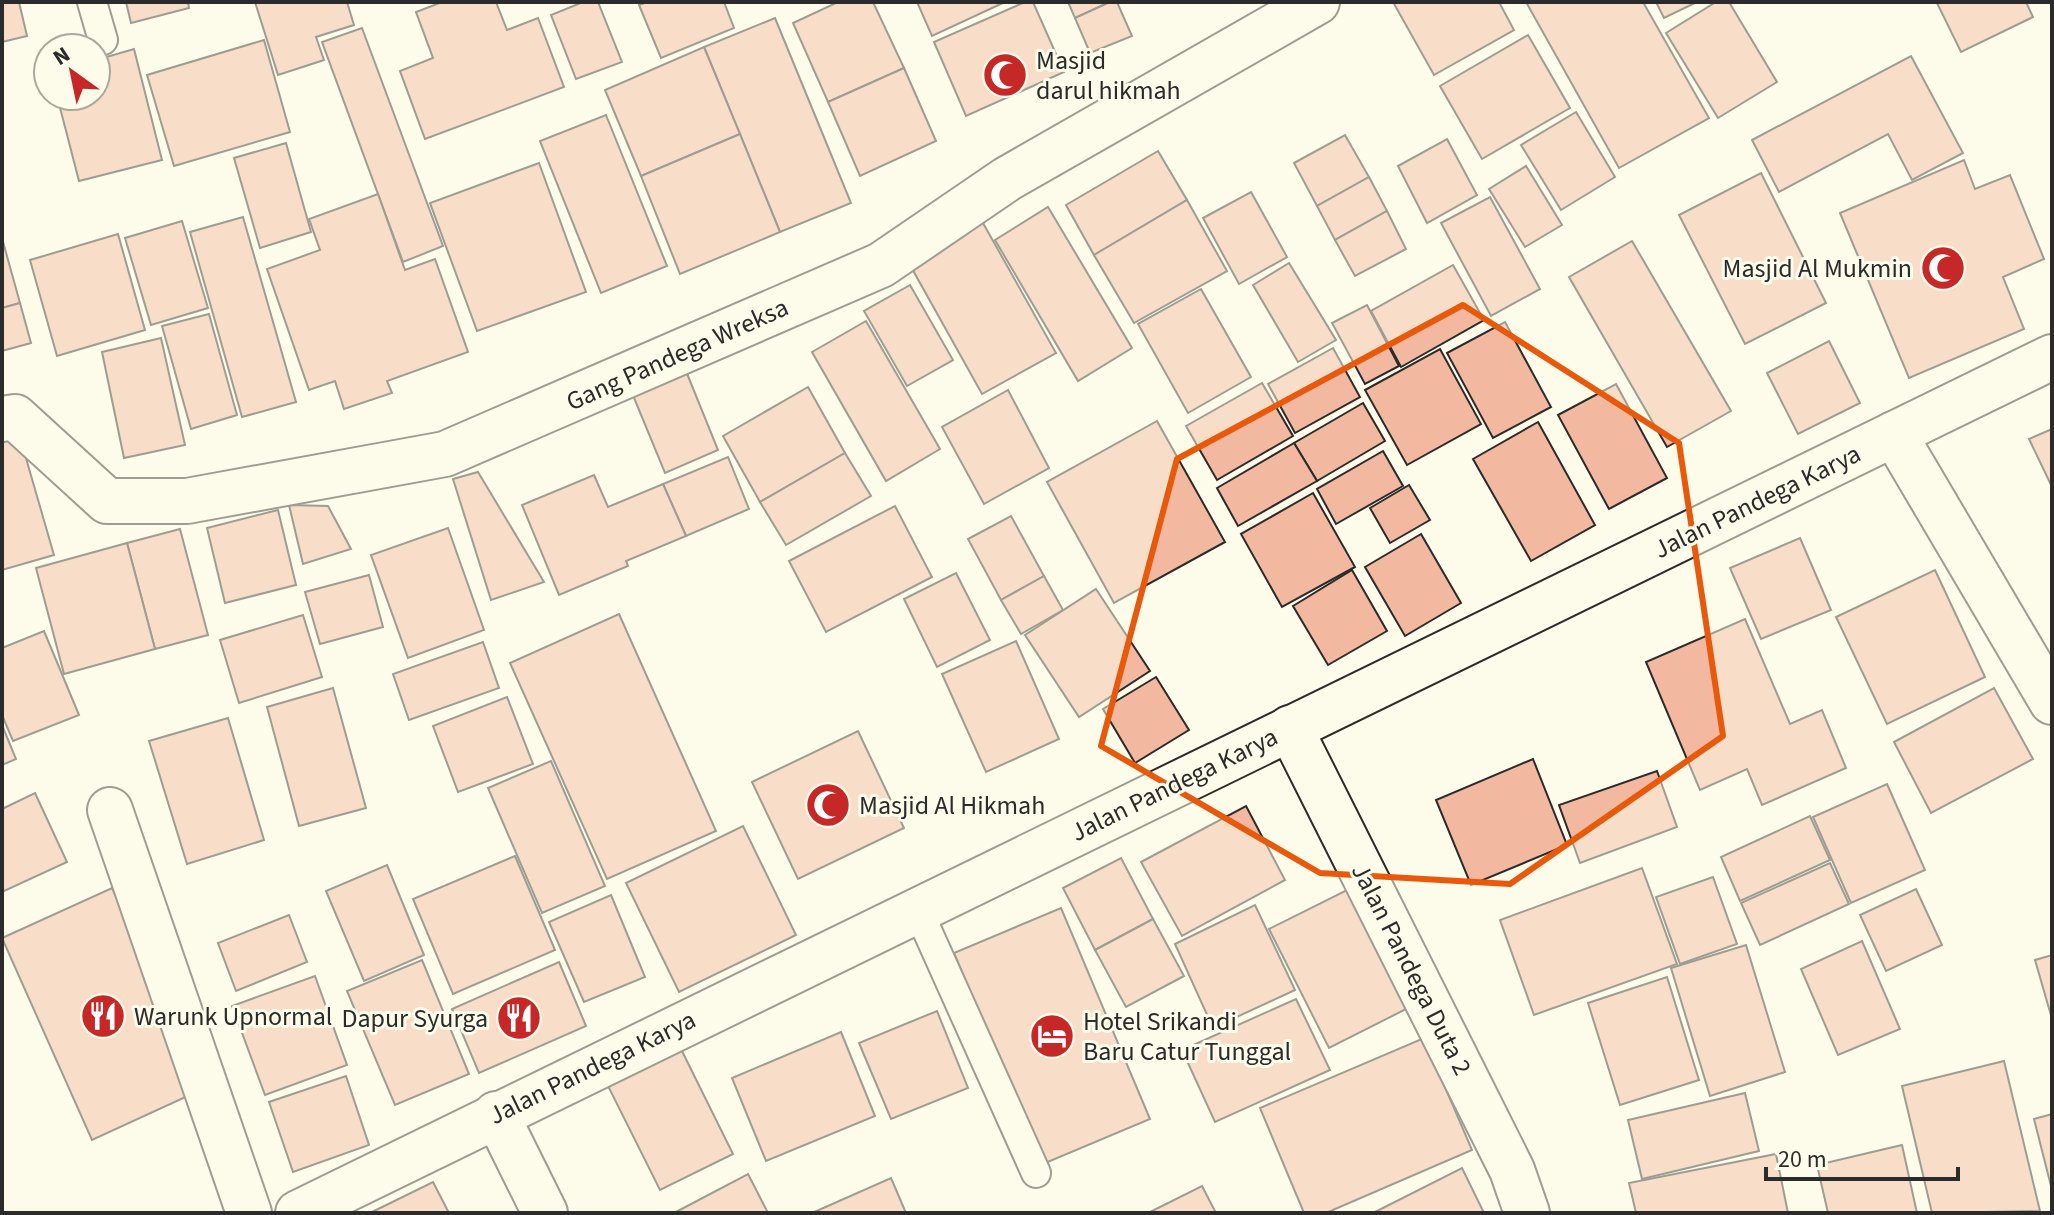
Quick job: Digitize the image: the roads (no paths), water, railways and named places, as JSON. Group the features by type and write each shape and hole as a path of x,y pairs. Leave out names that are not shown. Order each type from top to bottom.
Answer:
{"street":[{"name":"Gang Pandega Wreksa","path":"2,419 15,417 107,501 187,501 445,454 881,265 1007,179 1272,13 1317,2"},
{"name":"Jalan Pandega Karya","path":"298,1213 917,908 2052,357"},
{"path":"1894,434 2052,702"},
{"name":"Jalan Pandega Duta 2","path":"1290,728 1512,1170 1527,1213"},
{"path":"110,810 249,1213"},
{"path":"496,1114 545,1213"}],"lane":[{"path":"92,2 101,32"},
{"path":"917,908 1036,1173"}],"place":[{"name":"Masjid darul hikmah","path":"1005,75"},
{"name":"Masjid Al Mukmin","path":"1943,268"},
{"name":"Masjid Al Hikmah","path":"828,805"},
{"name":"Warunk Upnormal","path":"103,1016"},
{"name":"Dapur Syurga","path":"519,1018"},
{"name":"Hotel Srikandi Baru Catur Tunggal","path":"1052,1036"}]}
